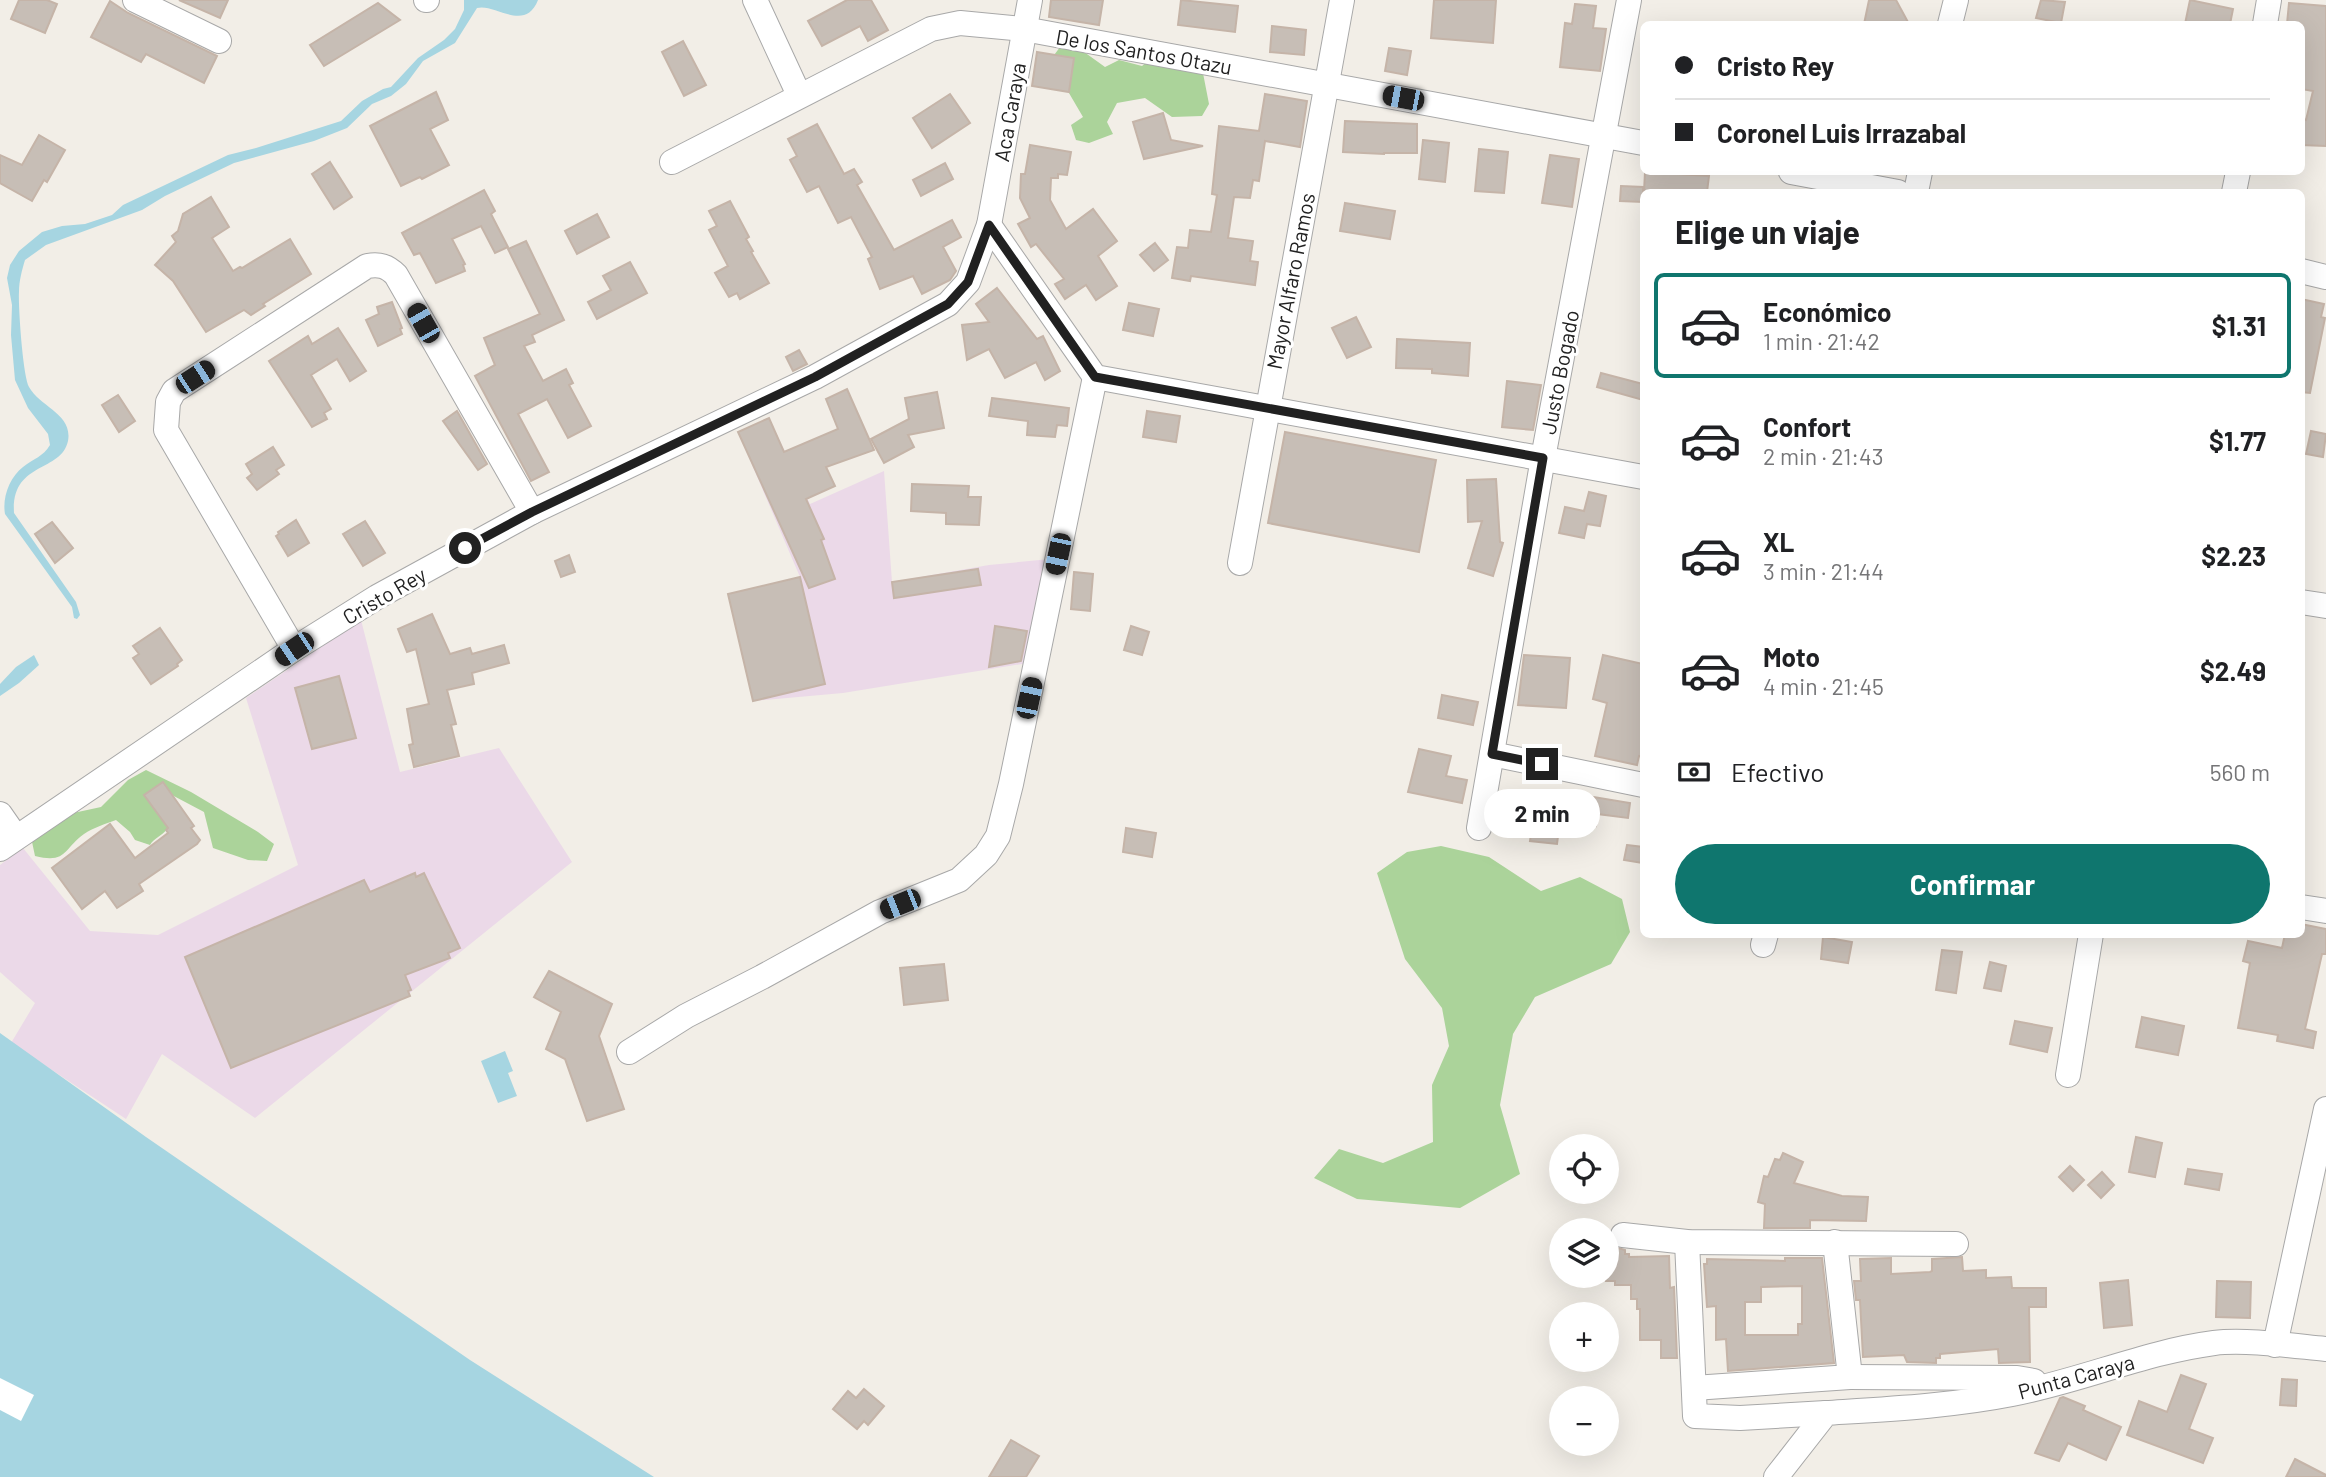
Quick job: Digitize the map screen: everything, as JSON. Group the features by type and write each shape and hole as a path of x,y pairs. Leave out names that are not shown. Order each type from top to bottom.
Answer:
{"street":[{"path":"135,0 219,41"},
{"path":"755,0 799,95"},
{"name":"Aca Caraya","path":"989,225 1030,0"},
{"name":"Mayor Alfaro Ramos","path":"1240,563 1342,0"},
{"name":"Justo Bogado","path":"1479,828 1543,458 1629,0"},
{"path":"1952,21 1956,0"},
{"path":"2266,21 2269,0"},
{"name":"De los Santos Otazu","path":"672,162 931,29 960,23 1024,29 1640,141"},
{"path":"1807,175 1882,189"},
{"path":"989,225 1095,377 1640,476"},
{"name":"Cristo Rey","path":"8,843 294,649 377,597 532,512 815,377 948,304 968,282 989,225"},
{"path":"294,649 166,430 168,402 174,391 367,266 378,264 390,268 396,275 532,512"},
{"path":"2305,272 2326,276"},
{"path":"629,1052 686,1016 880,912 959,880 974,869 992,846 998,836 1011,784 1095,377"},
{"path":"2305,603 2326,606"},
{"path":"1492,754 1640,784"},
{"path":"0,814 8,843"},
{"path":"2305,908 2326,911"},
{"path":"2068,1075 2090,938"},
{"path":"2275,1345 2326,1109"},
{"path":"1623,1235 1687,1241 1956,1244"},
{"path":"1687,1241 1694,1388 1850,1377 2017,1378 2036,1381 2045,1387"},
{"path":"1835,1242 1850,1377"},
{"name":"Punta Caraya","path":"1694,1388 1695,1416 1740,1418 1920,1408 2045,1387 2156,1353 2217,1343 2326,1349"},
{"path":"1776,1477 1826,1413"}],"shaded area":[{"path":"769,418 810,504 884,471 892,582 989,565 1050,559 1034,662 843,693 753,701 800,577 738,432"},
{"path":"361,620 400,772 499,748 572,862 255,1118 162,1054 126,1119 11,1043 35,1003 0,972 0,865 23,848 90,931 158,935 298,865 246,698"}],"green space":[{"path":"1066,39 1105,67 1119,60 1142,66 1153,57 1202,68 1209,104 1202,116 1172,117 1145,98 1117,103 1107,122 1113,134 1089,143 1076,140 1071,125 1083,117 1059,76 1043,70"},
{"path":"146,770 191,792 274,844 267,861 248,860 213,848 204,812 170,794 169,826 150,845 135,840 116,820 84,834 59,857 35,856 31,837 64,815 101,807 128,780"},
{"path":"1441,846 1489,857 1541,891 1580,877 1622,899 1630,932 1611,964 1535,997 1513,1034 1500,1105 1520,1174 1460,1208 1357,1199 1314,1178 1339,1149 1383,1163 1433,1142 1432,1085 1449,1046 1442,1008 1405,959 1377,873 1407,852"}],"water":[{"path":"464,0 538,0 532,10 518,16 477,8 455,43 423,61 406,84 391,96 372,104 347,128 314,141 234,163 142,210 46,245 25,260 19,300 27,381 34,394 66,424 68,441 64,451 20,484 15,496 14,513 76,602 80,615 77,619 74,618 72,607 5,514 6,494 14,476 50,445 48,434 28,408 15,380 11,335 12,305 7,278 10,265 19,251 42,232 62,226 85,224 112,215 123,205 228,155 341,121 362,101 391,87 418,58 444,40 455,29 464,10"},
{"path":"34,655 39,665 0,696 0,684 16,667"},
{"path":"0,1033 470,1360 654,1477 0,1477"},
{"path":"505,1051 513,1071 508,1073 517,1096 498,1103 481,1061"}],"pier":[{"path":"0,1378 34,1395 21,1421 0,1410"}],"building":[{"path":"19,0 47,0 57,4 45,33 11,19"},
{"path":"179,0 228,0 220,18"},
{"path":"847,0 871,0 888,30 868,41 860,26 822,46 808,21"},
{"path":"1051,0 1103,0 1099,25 1049,17"},
{"path":"1181,0 1238,6 1235,32 1178,25"},
{"path":"1434,0 1496,0 1493,43 1431,38"},
{"path":"1869,0 1896,0 1907,21 1865,21"},
{"path":"2041,0 2065,2 2061,21 2036,18"},
{"path":"2190,0 2233,9 2231,21 2186,21"},
{"path":"110,1 128,13 217,56 204,83 146,54 141,62 91,37"},
{"path":"378,3 400,20 324,66 310,45"},
{"path":"2289,3 2326,6 2326,146 2305,145 2305,120 2313,91 2305,90 2305,21 2287,21"},
{"path":"1575,4 1596,6 1593,28 1606,29 1600,71 1560,67 1565,23 1572,24"},
{"path":"1272,26 1306,30 1304,55 1270,52"},
{"path":"683,41 706,85 684,96 662,52"},
{"path":"1389,48 1411,51 1407,75 1385,71"},
{"path":"1037,52 1074,58 1069,92 1032,86"},
{"path":"436,92 448,120 430,129 449,165 401,186 370,126"},
{"path":"950,94 970,123 932,148 913,118"},
{"path":"1265,94 1307,101 1300,147 1265,141 1259,181 1253,180 1250,198 1234,197 1228,238 1253,241 1250,261 1258,262 1255,285 1191,276 1190,281 1172,278 1177,247 1188,248 1190,230 1211,232 1217,195 1212,194 1219,126 1259,131"},
{"path":"1163,113 1171,140 1203,146 1144,159 1133,122"},
{"path":"1345,121 1417,124 1417,153 1343,152"},
{"path":"817,124 844,174 854,169 862,182 857,185 894,250 952,220 961,237 943,247 956,271 950,280 922,294 913,276 880,289 868,259 872,257 851,217 838,223 819,186 807,192 790,160 797,156 788,139"},
{"path":"39,135 65,150 47,182 44,180 32,201 0,183 0,155 22,165"},
{"path":"1423,140 1449,143 1445,182 1419,179"},
{"path":"1030,145 1071,152 1067,175 1058,174 1058,178 1051,178 1050,200 1066,229 1093,209 1117,241 1098,256 1117,286 1096,300 1086,285 1065,299 1055,284 1064,279 1036,244 1031,247 1018,224 1030,218 1020,198 1021,174 1025,174"},
{"path":"1479,149 1508,152 1504,193 1475,191"},
{"path":"1550,155 1579,159 1572,207 1542,203"},
{"path":"330,162 352,197 334,209 312,174"},
{"path":"945,163 953,179 921,196 913,180"},
{"path":"1645,175 1709,176 1707,189 1644,189"},
{"path":"1621,186 1643,187 1640,189 1640,202 1620,201"},
{"path":"484,190 495,211 491,214 508,247 495,253 481,226 452,239 465,264 465,271 436,283 420,253 414,255 402,233"},
{"path":"211,197 229,227 212,238 233,271 290,239 311,274 263,304 265,306 251,315 244,310 206,332 173,281 155,265 176,242 172,236 178,231 183,214"},
{"path":"730,201 749,237 746,239 753,251 751,252 769,283 740,299 737,293 729,297 715,273 728,266 709,230 717,226 709,211"},
{"path":"1345,203 1395,211 1390,239 1340,231"},
{"path":"597,214 609,237 577,254 565,231"},
{"path":"526,241 564,320 532,335 535,342 524,346 543,381 566,369 573,383 569,385 591,426 568,438 547,399 518,414 549,472 531,481 475,376 495,365 484,338 540,314 508,249"},
{"path":"1155,243 1168,260 1154,271 1140,255"},
{"path":"630,262 647,293 597,319 588,302 611,290 603,276"},
{"path":"997,288 1037,339 1043,336 1060,371 1045,380 1036,362 1005,378 989,349 967,360 962,325 989,322 976,304"},
{"path":"2305,300 2324,304 2321,317 2325,318 2310,393 2305,392"},
{"path":"392,302 402,334 378,346 366,320 379,314 377,307"},
{"path":"1129,303 1159,309 1153,336 1123,330"},
{"path":"1356,317 1371,347 1347,358 1332,328"},
{"path":"338,328 366,371 350,381 337,359 311,375 331,409 324,413 327,419 312,427 269,361 308,336 312,344"},
{"path":"1397,339 1470,343 1468,376 1432,373 1432,369 1396,368"},
{"path":"799,350 807,364 793,371 786,357"},
{"path":"1601,373 1640,383 1640,399 1597,387"},
{"path":"1507,381 1541,385 1533,430 1502,427"},
{"path":"847,389 874,450 826,467 835,486 806,499 824,539 821,540 835,579 809,588 738,432 769,418 784,452 838,429 826,399"},
{"path":"937,392 944,428 908,435 914,447 884,463 871,439 909,419 905,398"},
{"path":"118,395 135,421 119,432 102,405"},
{"path":"992,398 1069,408 1067,426 1057,425 1055,437 1027,435 1028,421 989,416"},
{"path":"457,411 487,464 478,470 443,421"},
{"path":"1147,411 1180,416 1176,442 1143,437"},
{"path":"2311,431 2326,434 2323,457 2306,454"},
{"path":"1285,432 1436,460 1419,552 1268,523"},
{"path":"273,447 284,465 276,470 279,474 257,490 247,478 252,474 246,464"},
{"path":"1496,479 1500,542 1503,543 1493,576 1468,568 1482,521 1468,522 1467,480"},
{"path":"912,484 969,486 968,497 981,497 979,525 946,524 946,513 911,511"},
{"path":"1589,492 1606,496 1600,526 1587,524 1584,538 1559,533 1565,507 1584,511"},
{"path":"296,520 309,543 288,556 276,536"},
{"path":"365,521 385,553 363,566 343,534"},
{"path":"52,522 73,548 55,563 35,534"},
{"path":"569,555 575,572 561,577 555,561"},
{"path":"978,569 981,585 894,598 892,582"},
{"path":"1074,572 1093,574 1090,611 1071,609"},
{"path":"800,577 825,684 753,701 728,594"},
{"path":"432,614 450,654 470,648 472,654 504,645 509,663 472,673 474,684 447,690 456,724 451,725 459,756 414,767 409,745 413,744 407,709 429,704 416,649 407,652 398,629"},
{"path":"995,626 1027,631 1021,661 989,667"},
{"path":"1131,626 1149,632 1142,655 1124,650"},
{"path":"160,628 182,660 178,666 151,684 133,658 139,654 133,646"},
{"path":"1524,655 1570,658 1566,708 1518,705"},
{"path":"1603,655 1640,663 1640,756 1637,765 1595,756 1607,703 1593,699"},
{"path":"339,676 356,738 312,749 295,688"},
{"path":"1442,695 1478,702 1473,725 1438,718"},
{"path":"1419,749 1451,756 1446,776 1467,780 1462,803 1408,792"},
{"path":"163,782 194,826 191,828 200,840 139,884 143,891 117,908 105,891 82,909 52,868 110,824 135,858 168,833 168,828 144,795"},
{"path":"1537,793 1581,798 1581,795 1630,803 1628,818 1597,814 1596,826 1560,821 1557,844 1530,841"},
{"path":"1126,828 1156,833 1152,857 1123,852"},
{"path":"1627,845 1640,847 1640,863 1624,860"},
{"path":"415,873 416,877 424,873 460,948 448,953 450,958 405,975 411,990 408,991 410,996 231,1068 185,957 364,880 370,892"},
{"path":"2305,925 2326,929 2326,954 2322,954 2305,1029 2316,1032 2313,1048 2277,1041 2278,1035 2238,1028 2250,963 2243,961 2248,941 2282,948 2284,938 2305,938"},
{"path":"1823,938 1852,942 1848,963 1821,959"},
{"path":"1942,950 1962,952 1956,993 1936,990"},
{"path":"1990,962 2006,966 2001,991 1984,988"},
{"path":"944,964 948,1000 904,1005 900,968"},
{"path":"549,971 612,1004 599,1036 624,1109 587,1121 565,1059 546,1049 561,1012 534,997"},
{"path":"2142,1017 2184,1026 2178,1055 2136,1047"},
{"path":"2015,1021 2052,1028 2047,1052 2010,1044"},
{"path":"2136,1137 2162,1143 2155,1177 2129,1172"},
{"path":"1783,1153 1803,1162 1794,1183 1842,1196 1868,1197 1866,1221 1810,1220 1810,1228 1764,1228 1765,1204 1758,1202 1764,1176 1768,1177 1775,1159 1780,1160"},
{"path":"2070,1166 2084,1180 2073,1191 2059,1177"},
{"path":"2188,1169 2222,1174 2219,1190 2185,1184"},
{"path":"2102,1172 2114,1185 2101,1198 2088,1185"},
{"path":"1619,1248 1625,1250 1629,1257 1669,1256 1670,1288 1674,1287 1677,1358 1661,1358 1661,1340 1640,1340 1640,1309 1637,1309 1637,1299 1631,1299 1631,1285 1619,1285"},
{"path":"1962,1257 1963,1271 1986,1270 1986,1278 2011,1277 2012,1288 2046,1288 2046,1307 2029,1307 2030,1362 1999,1363 1998,1349 1940,1354 1936,1363 1907,1362 1904,1355 1863,1357 1860,1300 1856,1300 1854,1281 1861,1281 1860,1259 1891,1258 1891,1274 1930,1272 1932,1259"},
{"path":"1785,1258 1822,1258 1834,1363 1728,1371 1726,1339 1716,1340 1716,1306 1707,1307 1704,1264 1707,1264 1707,1259 1785,1261","holes":["1802,1286 1802,1324 1798,1324 1798,1335 1745,1335 1745,1302 1761,1302 1761,1287"]},
{"path":"2128,1280 2132,1325 2104,1328 2100,1283"},
{"path":"2217,1281 2251,1282 2250,1318 2216,1317"},
{"path":"2181,1375 2206,1384 2189,1429 2213,1438 2203,1463 2127,1435 2139,1401 2167,1412"},
{"path":"2282,1379 2297,1380 2296,1406 2280,1405"},
{"path":"864,1389 884,1406 868,1425 864,1421 857,1429 833,1409 848,1391 856,1398"},
{"path":"2060,1398 2085,1406 2083,1410 2121,1427 2106,1460 2068,1443 2059,1461 2035,1453"},
{"path":"1011,1440 1039,1456 1026,1477 989,1477"},
{"path":"2295,1459 2326,1475 2326,1477 2286,1477"}],"route":[{"path":"465,548 532,512 815,377 948,304 968,282 989,225 1095,377 1543,458 1492,754 1542,764"}]}
